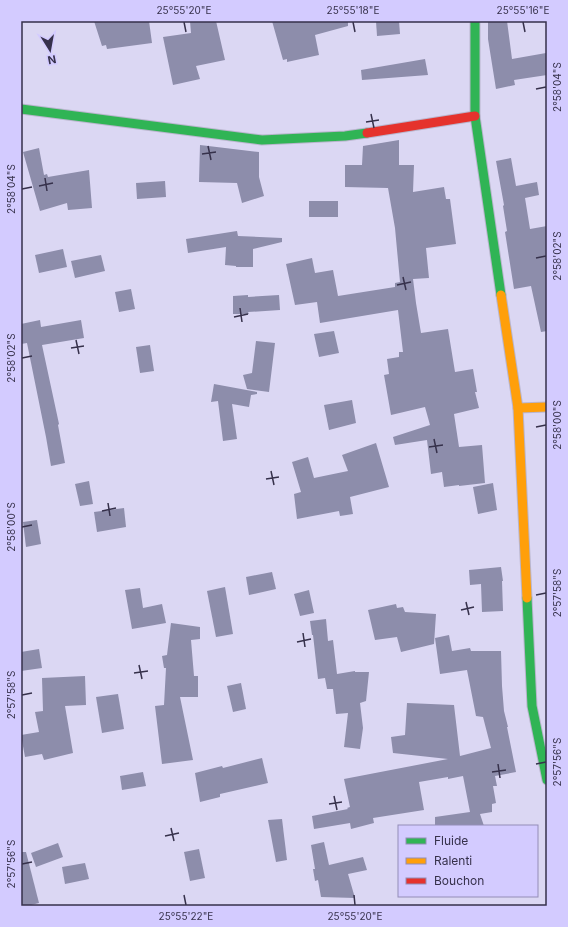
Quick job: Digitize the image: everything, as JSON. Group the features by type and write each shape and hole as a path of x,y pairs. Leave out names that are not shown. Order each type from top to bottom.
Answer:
{"street":[{"path":"475,21 475,116 518,408 532,706 547,780"},
{"path":"21,109 262,140 345,136 475,116"},
{"path":"518,408 547,407"}],"building":[{"path":"94,21 149,21 152,43 107,49 106,45 102,46"},
{"path":"190,21 216,21 225,60 196,66 200,79 173,85 163,37 191,33"},
{"path":"272,21 348,21 348,26 315,35 319,55 287,62 287,59 283,60"},
{"path":"376,21 399,21 400,34 377,36"},
{"path":"488,21 507,21 512,59 546,53 547,75 514,80 515,85 496,89 488,39"},
{"path":"425,59 428,75 362,80 361,70"},
{"path":"399,140 399,165 414,165 413,192 444,187 446,199 450,199 456,244 426,248 429,278 413,279 421,333 448,329 455,372 473,369 477,392 475,392 479,408 454,414 459,447 482,445 485,483 444,487 442,472 431,474 427,440 395,445 393,437 430,425 425,407 391,415 384,375 389,374 387,359 399,357 399,352 403,352 398,310 320,323 317,302 295,305 286,264 312,258 315,273 333,270 338,296 395,287 395,283 400,282 395,228 388,188 345,187 345,165 362,165 363,146"},
{"path":"200,145 259,152 259,177 264,196 242,203 237,183 199,182"},
{"path":"39,148 44,175 47,174 48,177 89,170 92,208 68,210 67,203 40,211 23,152"},
{"path":"511,158 516,186 537,182 539,195 525,198 530,229 547,226 547,331 541,332 531,286 514,289 505,232 507,231 504,205 496,161"},
{"path":"165,181 166,197 137,199 136,183"},
{"path":"309,201 338,201 338,217 309,217"},
{"path":"237,231 238,236 282,238 282,242 253,249 253,267 236,267 225,265 226,247 188,253 186,239"},
{"path":"63,249 67,267 39,273 35,255"},
{"path":"101,255 105,271 75,278 71,261"},
{"path":"131,289 135,309 119,312 115,292"},
{"path":"248,295 248,297 279,295 280,310 248,312 249,314 233,314 233,296"},
{"path":"40,320 41,327 81,320 84,338 42,345 59,424 65,463 51,466 27,343 21,344 21,324"},
{"path":"334,331 339,353 319,357 314,334"},
{"path":"256,341 275,343 269,392 247,389 243,375 252,373"},
{"path":"150,345 154,371 140,373 136,347"},
{"path":"214,384 257,392 257,394 251,395 249,407 232,404 237,439 223,441 218,401 211,402"},
{"path":"352,400 356,423 329,430 324,405"},
{"path":"376,443 389,487 350,497 353,514 340,516 339,511 297,519 294,494 301,492 292,462 308,457 314,478 348,471 342,455"},
{"path":"89,481 93,504 80,506 75,484"},
{"path":"493,483 497,510 478,514 473,487"},
{"path":"124,508 126,527 97,532 94,512"},
{"path":"37,520 41,544 26,547 23,522"},
{"path":"501,567 503,581 503,611 482,612 481,584 470,585 469,570"},
{"path":"272,572 276,589 249,595 246,577"},
{"path":"225,587 233,634 216,637 207,591"},
{"path":"140,588 143,608 162,604 166,623 132,629 125,590"},
{"path":"309,590 314,613 300,616 294,594"},
{"path":"396,604 397,608 403,607 405,612 436,614 434,644 401,652 397,637 375,640 368,610"},
{"path":"326,619 328,641 333,640 337,674 355,671 369,672 366,701 360,703 363,728 360,749 344,747 348,713 336,714 333,689 327,689 325,678 318,679 310,621"},
{"path":"171,623 200,627 200,639 191,640 194,676 198,676 198,697 180,697 193,760 162,764 155,706 164,705 166,668 164,668 162,656 167,655"},
{"path":"449,635 452,651 470,648 471,651 501,651 504,711 516,772 495,776 497,786 493,786 496,803 492,804 492,812 480,814 484,825 435,825 435,817 470,812 463,776 448,779 448,777 419,782 424,810 373,818 374,823 351,829 350,823 314,829 312,816 348,809 347,808 350,807 344,779 448,759 393,753 391,737 405,735 407,703 454,705 460,756 491,748 483,717 476,716 467,670 440,674 435,638"},
{"path":"39,649 42,668 21,671 21,652"},
{"path":"85,676 86,705 65,706 73,753 44,760 42,754 25,757 21,735 39,732 35,712 43,711 42,678"},
{"path":"241,683 246,709 233,712 227,686"},
{"path":"118,694 124,729 102,733 96,697"},
{"path":"262,758 268,783 220,794 220,797 200,802 195,773 222,766 223,768"},
{"path":"143,772 146,786 122,790 120,776"},
{"path":"282,819 287,860 276,862 268,820"},
{"path":"324,842 329,865 363,857 367,870 348,874 355,898 321,897 318,880 315,881 313,869 315,869 311,845"},
{"path":"58,843 63,857 36,867 31,853"},
{"path":"199,849 205,878 190,881 184,852"},
{"path":"21,852 26,852 39,903 27,906 21,906"},
{"path":"85,863 89,879 65,884 62,867"}],"traffic: fast":[{"path":"475,21 475,116 501,295"},
{"path":"21,109 262,140 345,136 367,133"},
{"path":"527,598 532,706 547,780"}],"traffic: slow":[{"path":"501,295 518,408 547,407"},
{"path":"518,408 527,598"}],"traffic: jam":[{"path":"367,133 475,116"}]}
